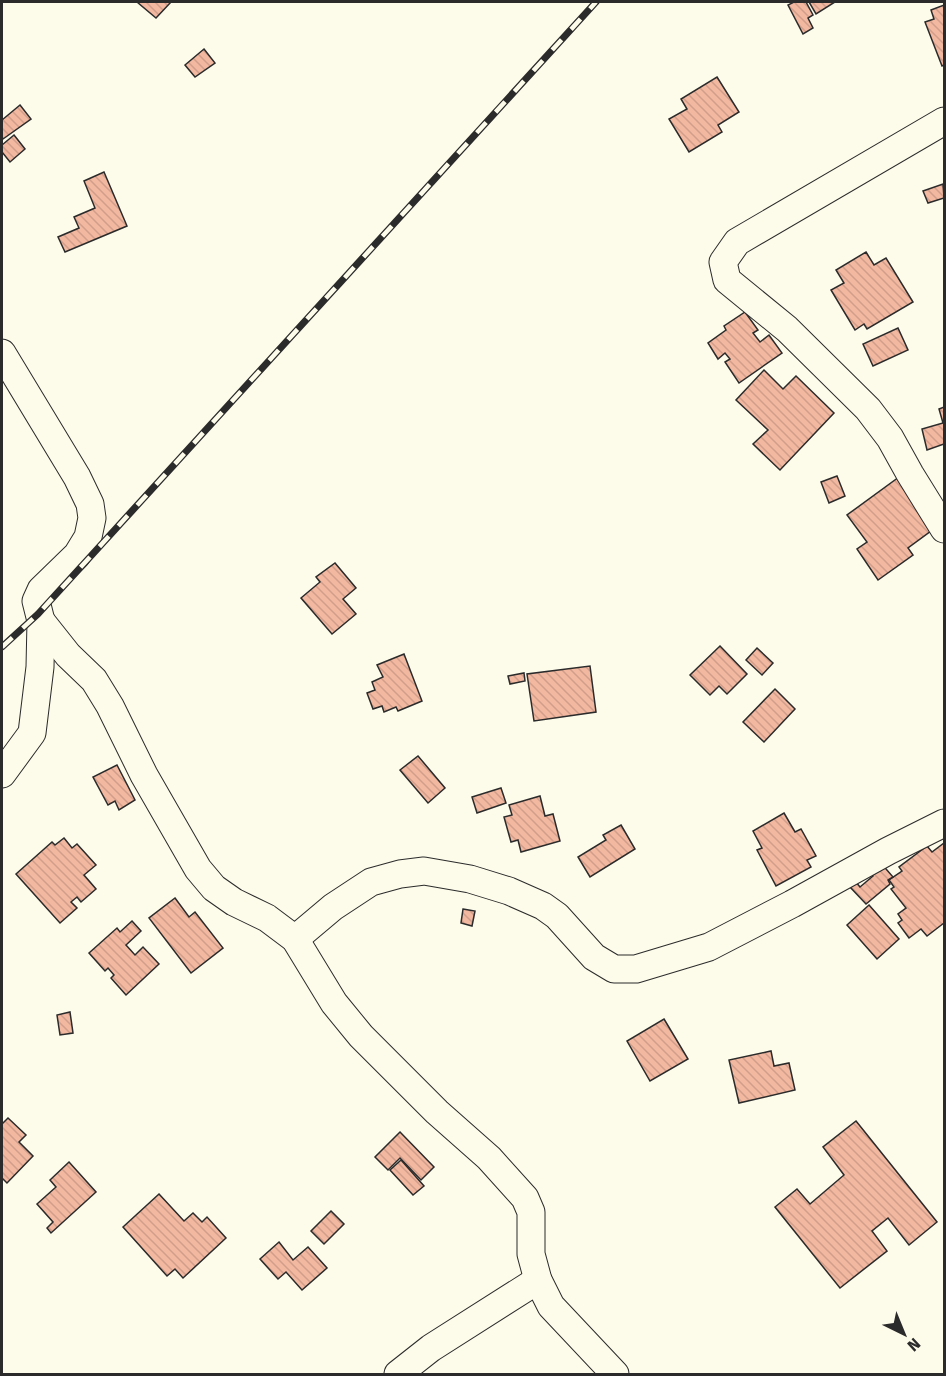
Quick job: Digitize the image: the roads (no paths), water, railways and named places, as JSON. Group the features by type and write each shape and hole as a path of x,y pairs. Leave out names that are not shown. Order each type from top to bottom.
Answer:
{"street":[{"path":"945,121 738,242 723,262 727,280 787,329 868,409 890,438 945,529"},
{"path":"2,353 77,477 90,504 92,518 88,537 77,555 41,590 36,601 41,621 40,667 32,733 2,774"},
{"path":"41,621 68,655 94,680 110,706 144,775 198,869 214,888 234,902 267,918 295,939 333,1003 361,1036 437,1112 489,1158 525,1198 531,1212 531,1254 538,1280 551,1306 615,1374"},
{"path":"295,939 333,906 371,882 400,874 424,871 470,879 509,891 543,906 557,916 594,957 614,969 636,969 709,947 945,823"},
{"path":"398,1374 431,1348 538,1280"}],"railway":[{"path":"2,647 38,614 596,2"}]}
